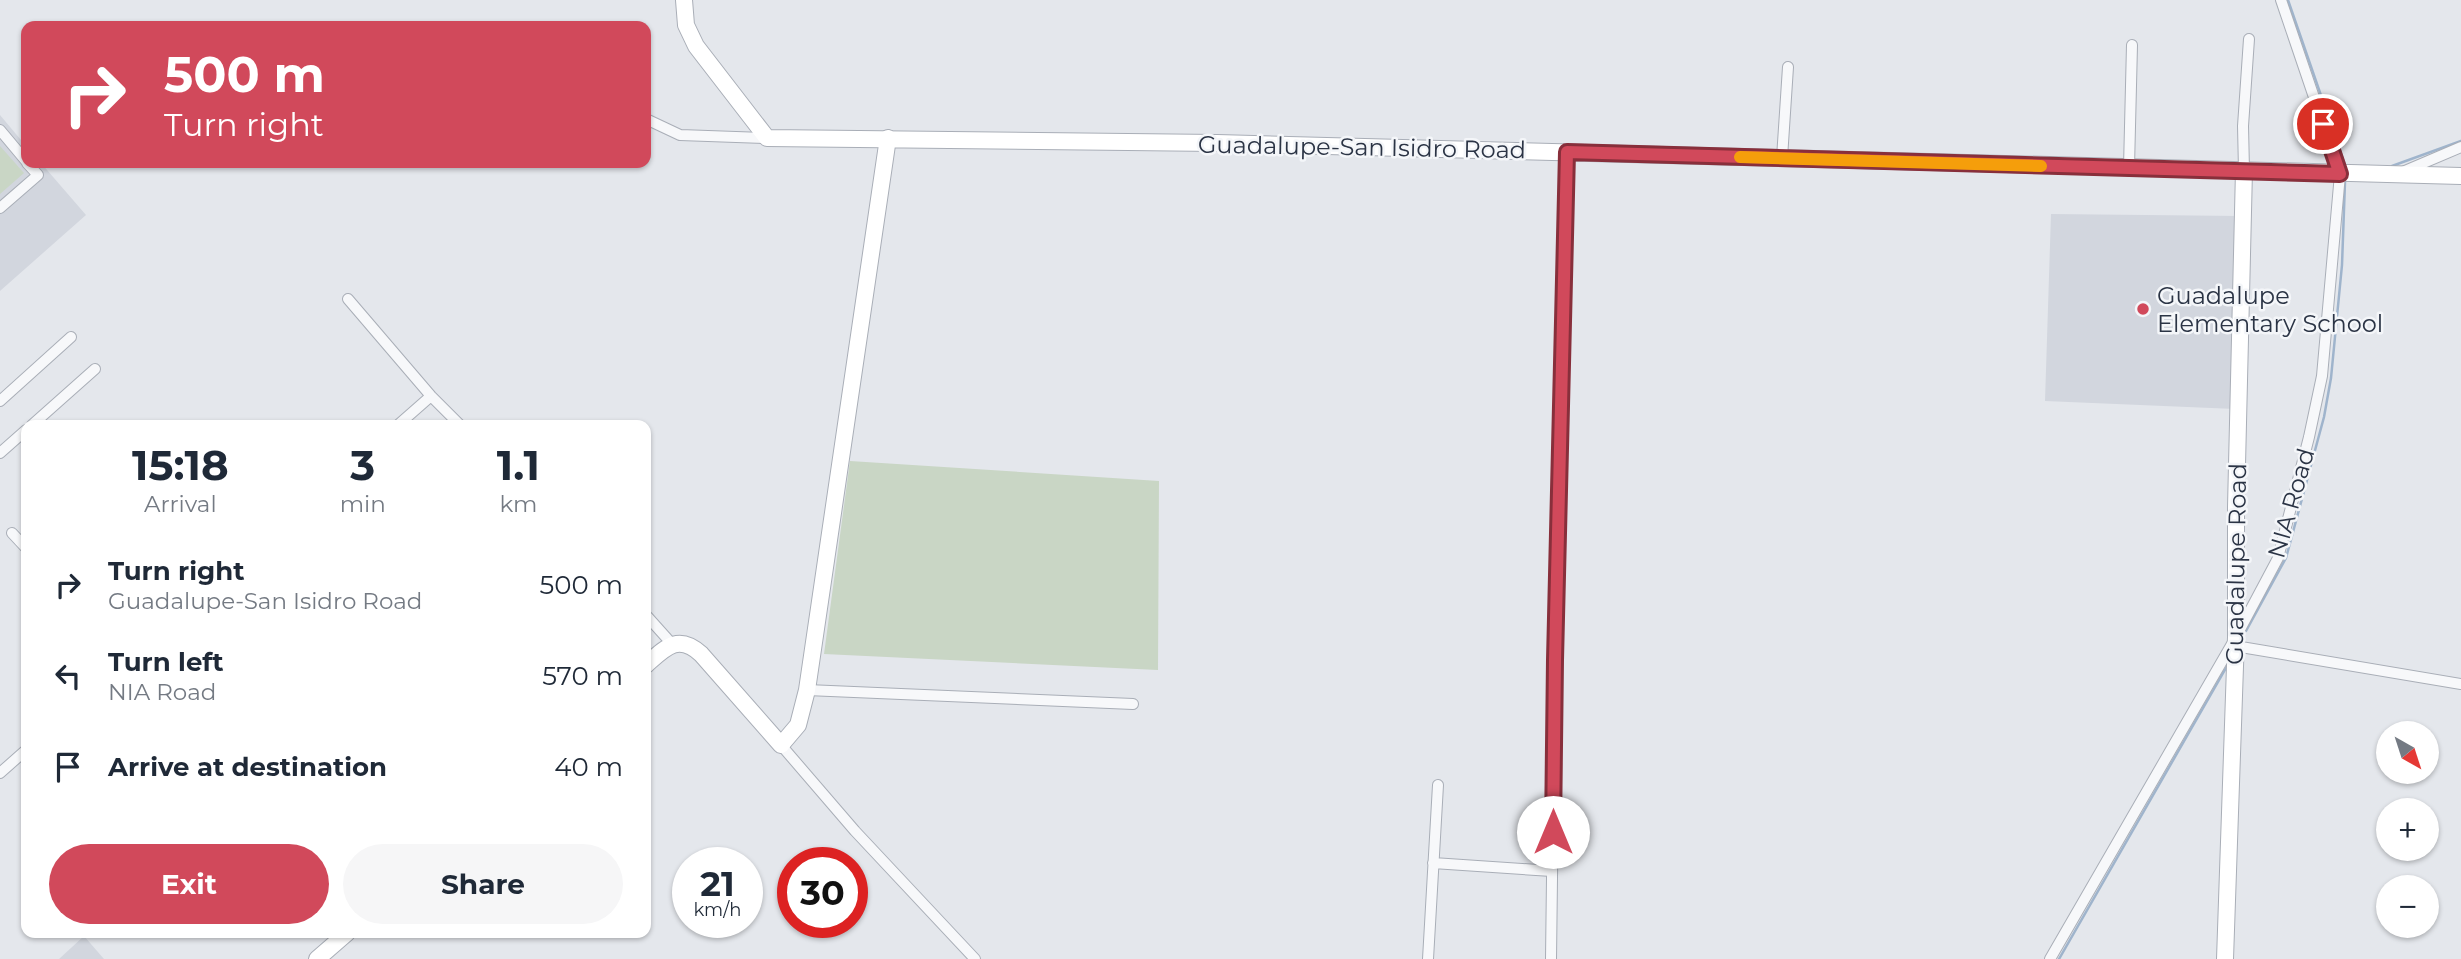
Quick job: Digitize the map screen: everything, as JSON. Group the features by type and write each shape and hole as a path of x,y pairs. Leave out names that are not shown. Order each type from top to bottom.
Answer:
{"street":[{"path":"684,0 686,25 696,46 767,138"},
{"name":"NIA Road","path":"2050,959 2235,642 2278,558 2309,437 2322,376 2340,174 2281,0"},
{"path":"2244,170 2242,127 2249,39"},
{"path":"2129,167 2132,45"},
{"path":"1782,158 1788,67"},
{"path":"651,121 680,135 767,138"},
{"path":"0,130 21,155"},
{"name":"Guadalupe-San Isidro Road","path":"767,138 1217,143 2461,176"},
{"path":"781,745 798,725 807,691 888,138"},
{"path":"2398,174 2461,147"},
{"path":"1550,959 1567,152"},
{"path":"0,208 38,175 32,168"},
{"name":"Guadalupe Road","path":"2225,959 2235,642 2244,170"},
{"path":"348,299 455,420"},
{"path":"0,401 71,337"},
{"path":"38,420 95,369"},
{"path":"404,420 431,396"},
{"path":"0,453 21,434"},
{"path":"12,533 21,543"},
{"path":"651,621 672,644"},
{"path":"2235,642 2461,684"},
{"path":"651,661 672,644 685,643 701,654 967,956"},
{"path":"807,691 1133,704"},
{"path":"0,773 21,754"},
{"path":"1428,959 1438,785"},
{"path":"1433,863 1552,871"},
{"path":"317,959 341,938"}],"shaded area":[{"path":"0,115 21,140 21,168 45,168 86,215 0,291"},
{"name":"Guadalupe Elementary School","path":"2051,214 2240,216 2235,409 2045,401"},
{"path":"82,938 86,938 104,959 59,959"}],"green space":[{"path":"0,146 24,173 0,194"},
{"path":"850,461 1159,481 1158,670 824,654"}],"waterway":[{"path":"2288,0 2345,165"},
{"path":"2392,166 2461,141"},
{"path":"2246,631 2286,558 2324,417 2331,378 2342,265 2345,182"},
{"path":"2059,959 2226,668"}],"slow traffic":[{"path":"1740,157 2041,166"}],"place":[{"name":"Guadalupe Elementary School","path":"2143,309"}],"route":[{"path":"1553,832 1567,152 2340,174 2323,124"}]}
